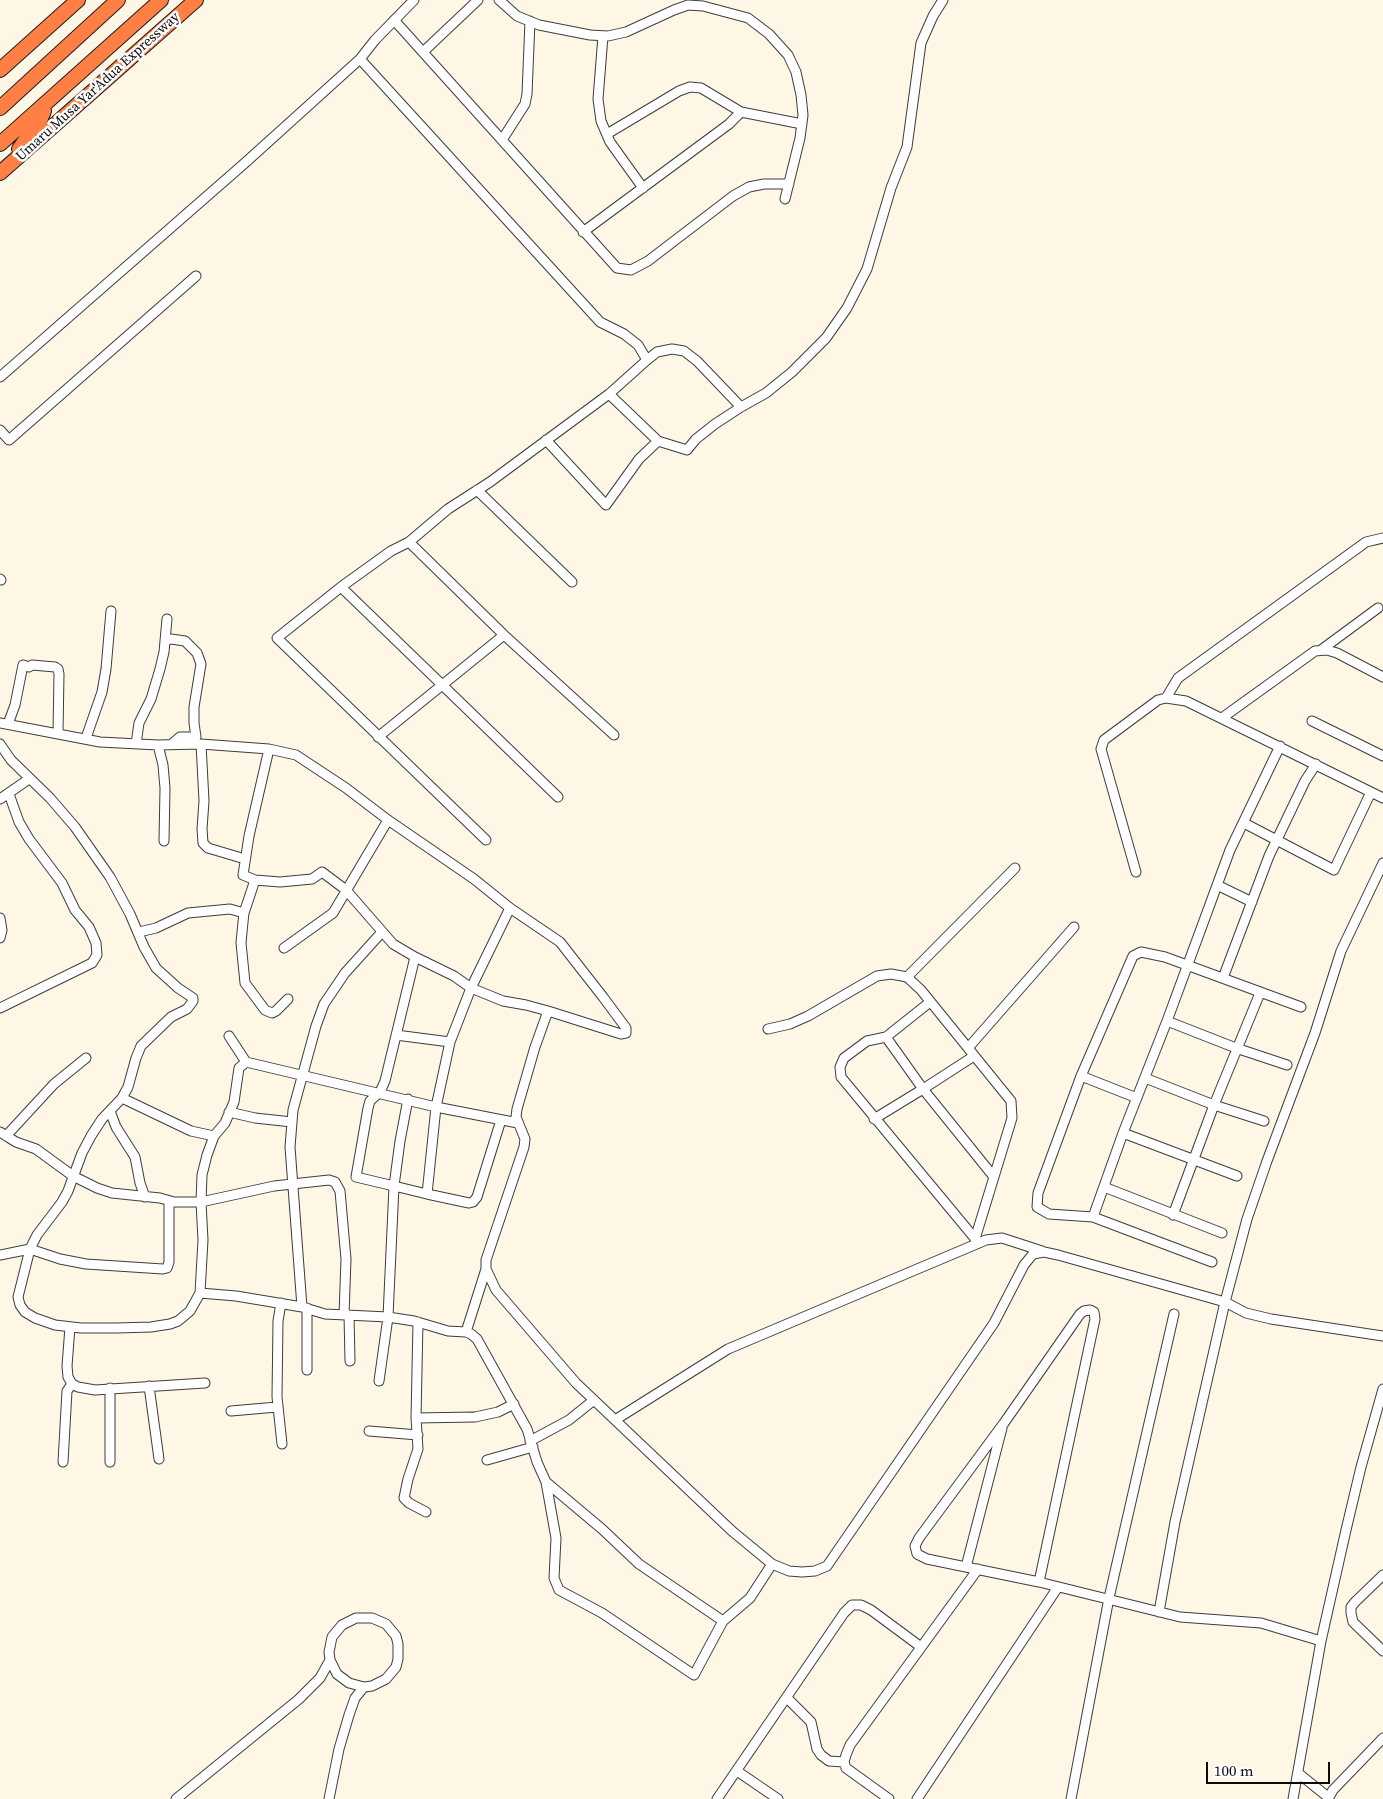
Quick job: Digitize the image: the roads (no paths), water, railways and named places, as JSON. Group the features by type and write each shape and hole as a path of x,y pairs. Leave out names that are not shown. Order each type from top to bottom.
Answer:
{"highway":[{"path":"0,70 78,0"},
{"path":"0,108 118,0"},
{"name":"Umaru Musa Yar'Adua Expressway","path":"0,144 47,104 160,0"},
{"name":"Umaru Musa Yar'Adua Expressway","path":"2,171 196,0"},
{"path":"0,95 24,88"},
{"path":"2,171 41,118 47,104"}],"street":[{"path":"0,377 246,162 360,59 414,0"},
{"path":"423,52 478,0"},
{"path":"499,0 517,16 530,22 603,36 626,32 688,5 703,6 748,18 769,34 788,56 796,72 801,95 802,124 800,138 785,199"},
{"path":"609,394 658,441 687,450 696,439 715,424 766,393 792,372 826,338 847,308 866,269 891,188 907,147 921,43 933,16 943,0"},
{"path":"394,20 617,268 631,270 648,261 733,196 749,188 764,184 789,184"},
{"path":"502,140 525,104 530,22"},
{"path":"603,36 598,99 601,120 610,142 643,188"},
{"path":"360,59 600,322 624,334 638,346 647,360"},
{"path":"607,134 679,91 690,87 701,88 742,112 802,124"},
{"path":"583,232 729,124 742,112"},
{"path":"0,430 9,440 196,276"},
{"path":"486,840 378,738 277,638 341,587 391,551 409,542 448,509 609,394 657,352 672,349 684,351 697,361 741,407"},
{"path":"546,440 606,505 639,459 658,441"},
{"path":"477,490 572,582"},
{"path":"1166,698 1178,678 1366,542 1383,538"},
{"path":"409,542 504,635 614,735"},
{"path":"341,587 558,797"},
{"path":"1321,650 1378,608"},
{"path":"86,738 102,692 111,611"},
{"path":"136,744 139,723 151,699 158,675 165,641 167,619"},
{"path":"378,738 504,635"},
{"path":"165,641 171,639 185,641 197,653 201,664 194,707 196,737 180,737 172,744"},
{"path":"1222,718 1315,651 1327,650 1337,653 1383,677"},
{"path":"58,733 60,674 58,669 55,667 32,665 29,667 23,665 15,705 4,723 100,742 158,745 201,744 269,749 296,755 346,788 388,820 474,879 510,908 560,942 626,1028 626,1033 621,1034 526,1004 503,1001 471,988 454,976 393,944 346,890 322,872 312,879 280,882 255,880 243,875 269,749"},
{"path":"1136,872 1101,749 1104,740 1158,700 1166,698 1186,701 1383,798"},
{"path":"1312,721 1383,756"},
{"path":"0,744 11,760 50,798 75,828 110,877 156,968 178,988 193,998 193,1001 187,1008 170,1017 141,1046 128,1087 122,1098 102,1119 91,1136 82,1153 68,1191 30,1248 18,1297 20,1305 25,1312 35,1318 55,1325 70,1327 151,1327 170,1324 184,1318 200,1293 203,1240 200,1202 202,1175 214,1136 225,1123 230,1112 235,1096 239,1068 246,1062"},
{"path":"201,744 204,800 203,843 208,848 245,858"},
{"path":"158,745 163,765 165,788 164,841"},
{"path":"1093,1217 1230,850 1280,746"},
{"path":"1223,978 1276,841 1305,781 1316,764"},
{"path":"0,799 29,779"},
{"path":"1244,822 1276,841 1334,870 1371,792"},
{"path":"0,1008 92,963 97,955 96,943 89,927 75,910 62,883 29,839 19,822 8,794"},
{"path":"284,948 333,913 388,820"},
{"path":"1159,1612 1175,1522 1225,1302 1247,1219 1315,1033 1341,951 1383,863"},
{"path":"907,978 1015,868"},
{"path":"255,880 244,913 241,943 245,983 265,1010 272,1013 288,999"},
{"path":"1217,885 1252,902"},
{"path":"427,1194 436,1107 450,1042 471,988 510,908"},
{"path":"139,932 156,928 188,913 230,910 244,913"},
{"path":"0,918 2,930 0,938"},
{"path":"874,1118 923,1089 971,1052 1074,927"},
{"path":"307,1370 305,1308 290,1147 293,1110 316,1026 324,1004 345,973 382,932"},
{"path":"1212,1262 1093,1217 1049,1214 1037,1207 1038,1193 1081,1076 1133,956 1145,952 1165,956 1260,993 1302,1007"},
{"path":"415,957 385,1082 380,1092 370,1101 368,1108 356,1177 469,1203 473,1202 477,1197 501,1120"},
{"path":"768,1029 790,1024 808,1016 878,976 891,974 907,978 930,1002 1011,1101 1013,1108 1012,1118 977,1241"},
{"path":"1173,1215 1214,1104 1260,993"},
{"path":"930,1002 886,1037 867,1041 844,1058 840,1067 841,1077 977,1241"},
{"path":"466,1332 486,1269 486,1260 524,1147 525,1139 516,1117 517,1110 548,1011"},
{"path":"1167,1021 1236,1048 1288,1065"},
{"path":"396,1035 450,1042"},
{"path":"229,1036 246,1062 380,1092 436,1107 518,1123"},
{"path":"886,1037 923,1089 994,1177"},
{"path":"86,1058 54,1084 3,1134 16,1142 36,1150 73,1176 112,1193 188,1203 274,1186 329,1180 335,1182 338,1186 346,1259 346,1315 350,1361"},
{"path":"1081,1076 1137,1098"},
{"path":"1145,1078 1264,1121"},
{"path":"122,1098 185,1128 214,1136"},
{"path":"379,1382 388,1317 394,1186 408,1099"},
{"path":"110,1111 116,1127 138,1163 140,1183 145,1196"},
{"path":"230,1112 255,1118 292,1122"},
{"path":"1123,1133 1237,1176"},
{"path":"1104,1187 1222,1233"},
{"path":"0,1255 30,1248 60,1259 86,1264 163,1270 167,1268 169,1262 169,1201"},
{"path":"615,1420 728,1349 977,1241 992,1238 1002,1238 1044,1252 1225,1302 1246,1312 1271,1319 1383,1336"},
{"path":"486,1269 496,1290 576,1383 732,1531 772,1564 789,1572 802,1572 814,1571 827,1566 902,1460 994,1323 1024,1265 1033,1254 1044,1252"},
{"path":"200,1293 280,1303 325,1314 388,1317 418,1322 448,1331 466,1332 477,1340 527,1429 537,1462 546,1482 556,1538 554,1578 559,1590 602,1613 694,1675 723,1621 750,1598 772,1564"},
{"path":"280,1303 277,1342 277,1407 282,1444"},
{"path":"1040,1582 1095,1320 1094,1312 1090,1310 1080,1314 915,1546 917,1554 927,1559 1058,1586 1180,1617 1261,1623 1321,1641"},
{"path":"1071,1799 1109,1598 1174,1314"},
{"path":"418,1322 417,1455 408,1479 404,1498 409,1503 426,1512"},
{"path":"70,1327 68,1377 72,1384 78,1387 95,1390 205,1383"},
{"path":"63,1462 67,1391 72,1384"},
{"path":"149,1386 159,1459"},
{"path":"110,1388 110,1462"},
{"path":"1293,1799 1321,1641 1361,1467 1383,1389"},
{"path":"488,1460 532,1444 594,1400"},
{"path":"416,1418 475,1417 498,1412 514,1404"},
{"path":"231,1411 277,1407"},
{"path":"966,1567 1004,1423"},
{"path":"369,1431 418,1435"},
{"path":"546,1482 602,1529 639,1564 723,1621"},
{"path":"890,1799 846,1768 844,1762 850,1745 978,1569"},
{"path":"1383,1575 1356,1602 1352,1607 1351,1613 1353,1622 1383,1651"},
{"path":"917,1799 1058,1586"},
{"path":"717,1799 844,1613 852,1605 861,1605 872,1610 921,1648"},
{"path":"364,1617 379,1620 386,1624 396,1636 399,1652 392,1673 386,1679 372,1686 364,1687 342,1679 332,1667 330,1660 329,1652 332,1637 342,1624 356,1618 364,1617"},
{"path":"176,1799 299,1699 320,1678 330,1660"},
{"path":"329,1799 348,1715 355,1698 364,1687"},
{"path":"787,1698 811,1722 817,1749 821,1756 829,1761 844,1762"},
{"path":"1298,1773 1328,1798 1383,1738"},
{"path":"737,1771 778,1799"}]}
